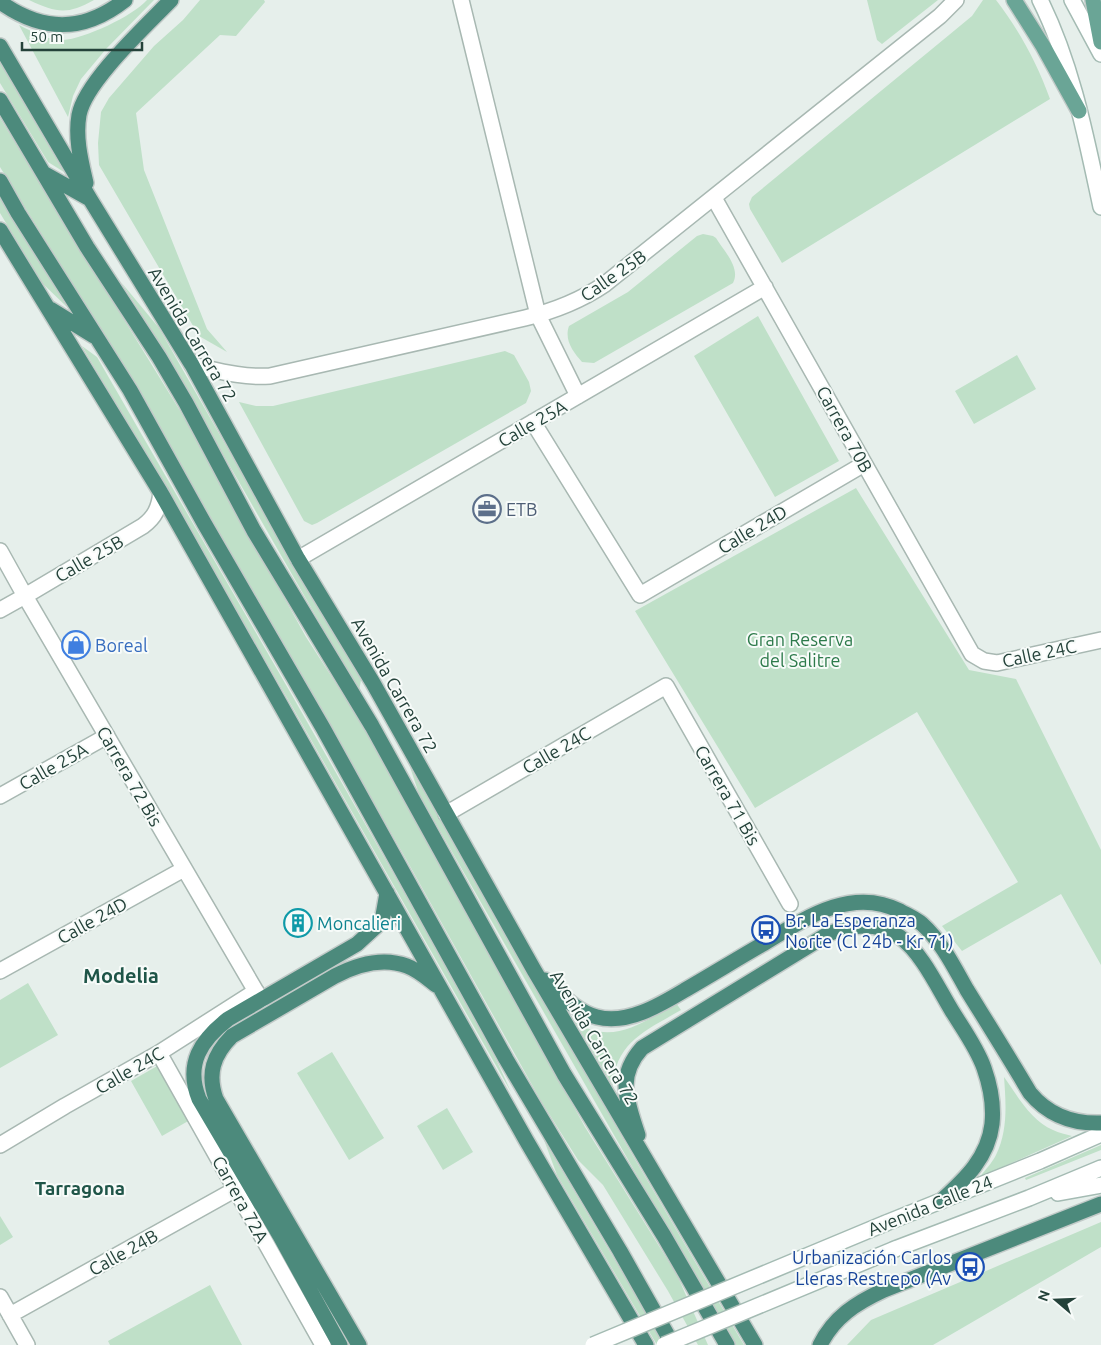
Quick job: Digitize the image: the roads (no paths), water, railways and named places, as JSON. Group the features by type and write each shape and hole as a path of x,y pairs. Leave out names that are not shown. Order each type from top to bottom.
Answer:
{"highway":[{"path":"0,2 28,19 62,26 80,23 99,16 125,0"},
{"path":"90,199 79,148 79,114 86,96 105,70 171,0"},
{"name":"Avenida Carrera 72","path":"0,46 90,199 192,365 298,559 373,684 534,970 755,1345"},
{"path":"0,100 87,246 159,357 186,403 254,531 372,726 564,1074 664,1236 726,1345"},
{"path":"44,174 90,199"},
{"path":"0,182 130,390 209,532 323,728 506,1059 620,1251 673,1345"},
{"path":"0,230 161,493 440,988 646,1345"},
{"path":"0,239 13,251"},
{"path":"46,307 97,338"},
{"path":"372,726 373,684"},
{"path":"340,1345 280,1236 199,1099 194,1084 195,1064 204,1042 213,1031 258,996 347,951 366,937 382,921 387,893"},
{"path":"534,970 574,1006 589,1015 608,1019 618,1018 642,1012 668,1000 801,921 827,909 840,904 874,902 892,907 921,923 941,946 1037,1102 1051,1113 1070,1120 1101,1123"},
{"path":"645,1158 626,1095 628,1068 642,1048 828,934 844,928 876,927 900,938 918,955 977,1052 989,1082 992,1098 992,1124 983,1153 970,1174 941,1201"},
{"path":"359,1345 216,1099 212,1088 212,1071 220,1050 232,1036 350,968 385,962 406,966 420,973 440,988"},
{"path":"687,989 701,1011"},
{"path":"820,1345 830,1327 863,1300 1101,1204"}],"main road":[{"path":"1014,0 1043,46 1078,111"},
{"path":"1093,0 1101,42"}],"street":[{"path":"461,0 538,315 578,396"},
{"name":"Calle 25B","path":"192,365 252,378 270,376 538,315 581,299 605,284 714,198 940,16 956,0"},
{"path":"1040,0 1055,33 1078,111 1101,207"},
{"path":"1072,0 1101,54"},
{"name":"Carrera 70B","path":"714,198 967,646 977,659"},
{"name":"Calle 25A","path":"298,559 765,287"},
{"name":"Calle 24D","path":"533,422 640,595 864,464"},
{"name":"Calle 25B","path":"0,610 143,526 152,519 159,504 161,493"},
{"name":"Carrera 72 Bis","path":"0,551 258,996"},
{"name":"Calle 24C","path":"977,659 997,664 1101,640"},
{"name":"Calle 24C","path":"446,814 666,686"},
{"name":"Carrera 71 Bis","path":"666,686 790,904"},
{"name":"Calle 25A","path":"0,796 106,736"},
{"name":"Calle 24D","path":"0,971 184,869"},
{"name":"Calle 24C","path":"0,1145 258,996"},
{"name":"Carrera 72A","path":"159,1053 324,1345"},
{"name":"Avenida Calle 24","path":"593,1345 1101,1134"},
{"name":"Avenida Calle 24","path":"664,1345 896,1249 1101,1168"},
{"path":"1029,1198 1101,1185"},
{"name":"Calle 24B","path":"10,1315 236,1189"},
{"path":"0,1297 27,1345"}],"place":[{"name":"ETB","path":"487,509"},
{"name":"Boreal","path":"76,645"},
{"name":"Moncalieri","path":"298,923"},
{"name":"Br. La Esperanza Norte (Cl 24b - Kr 71)","path":"766,930"},
{"name":"Urbanización Carlos Lleras Restrepo (Av","path":"970,1267"}],"district":[{"name":"Modelia","path":"121,975"},
{"name":"Tarragona","path":"80,1188"}],"park label":[{"name":"Gran Reserva del Salitre","path":"800,649"}]}
